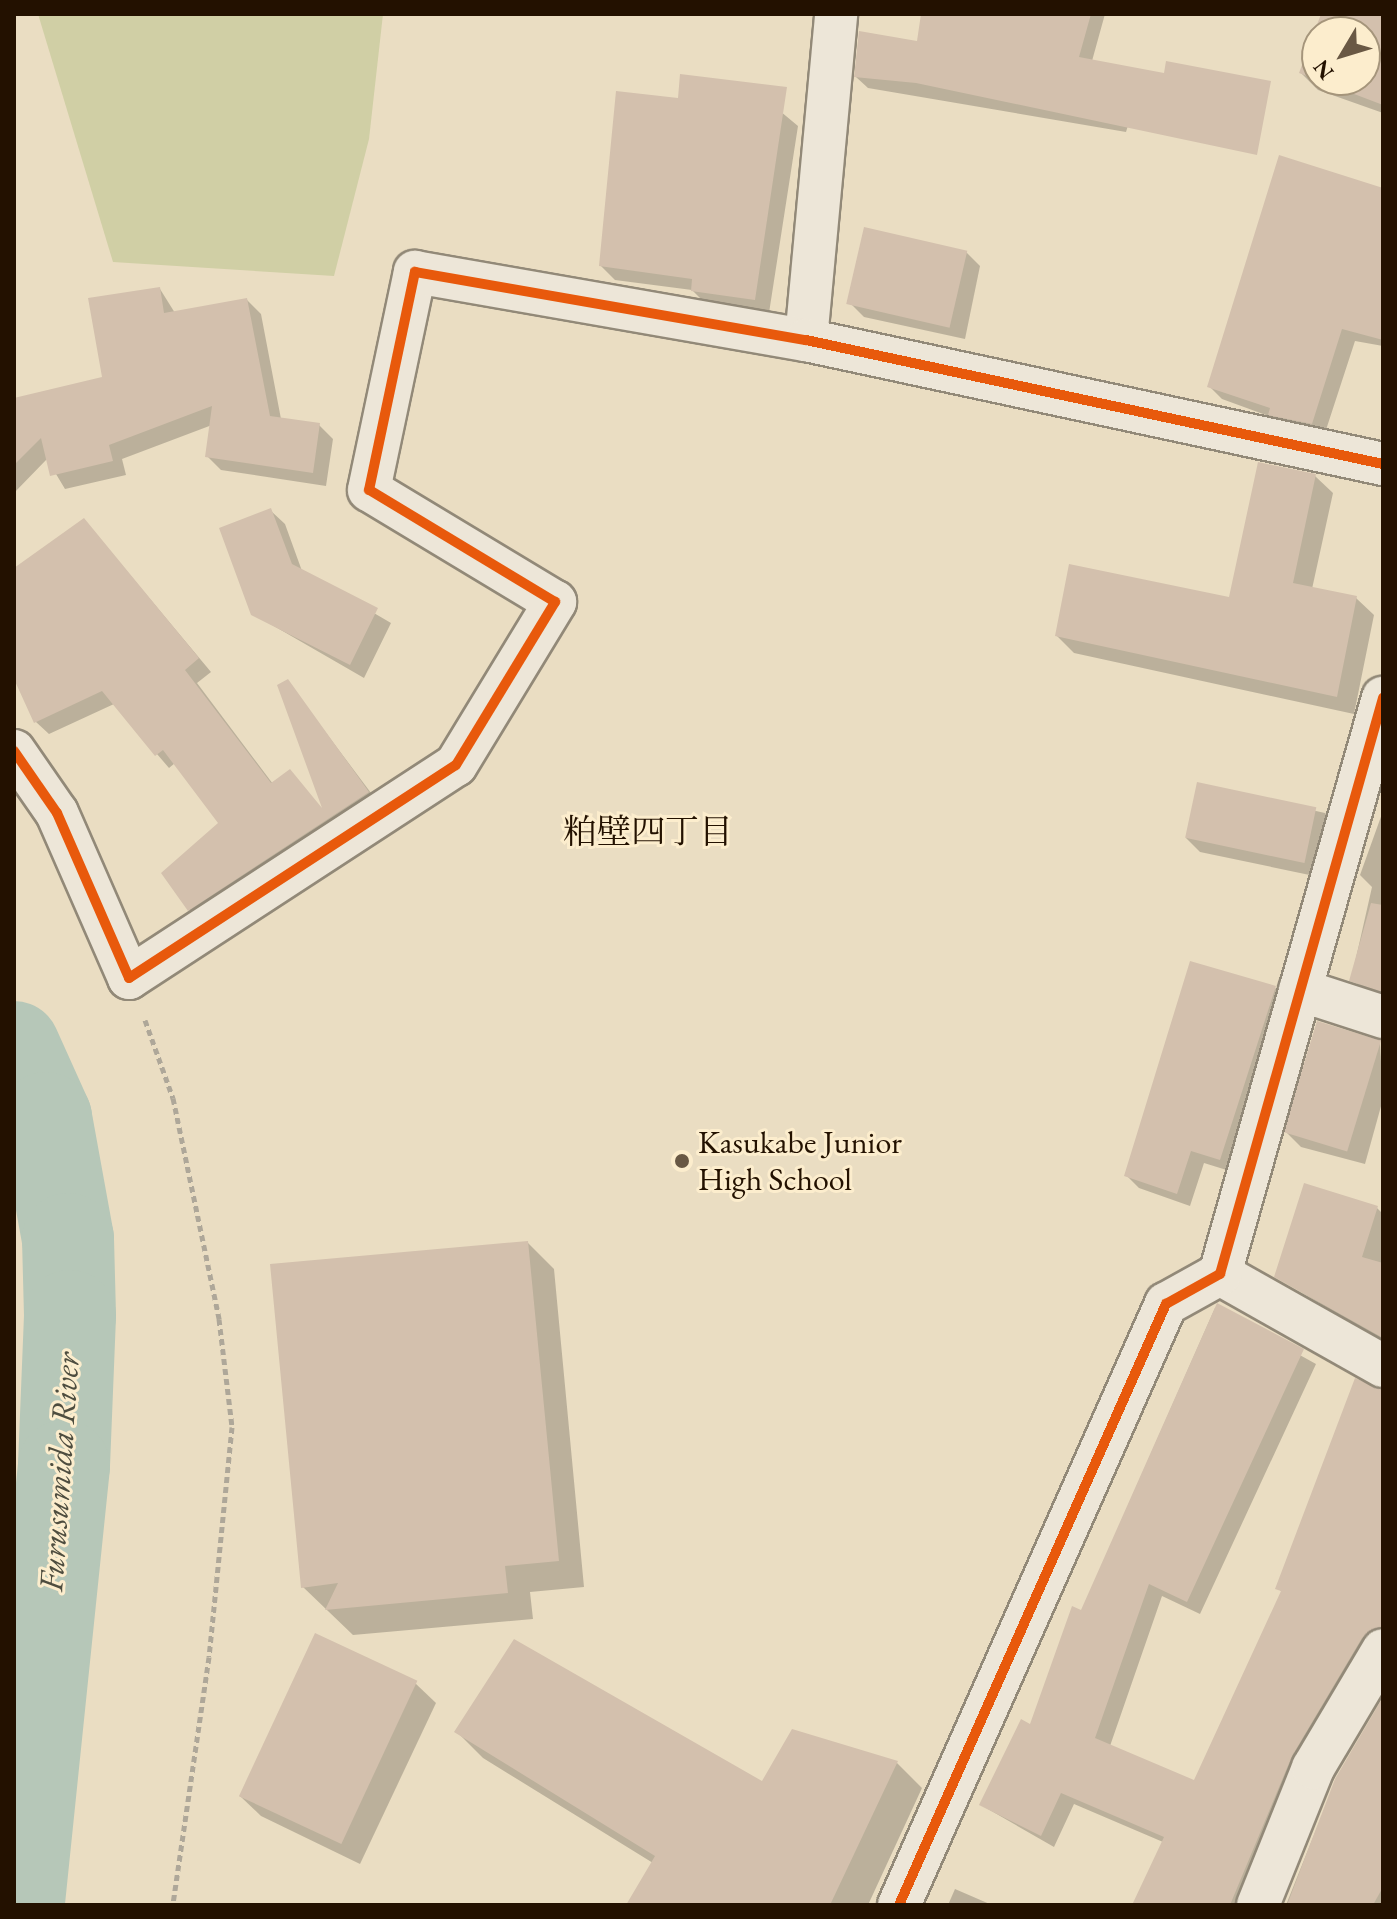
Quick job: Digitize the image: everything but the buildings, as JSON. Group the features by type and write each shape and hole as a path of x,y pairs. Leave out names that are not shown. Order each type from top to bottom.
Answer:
{"street":[{"path":"806,340 836,14"},
{"path":"14,751 57,813 129,978 456,765 555,602 369,490 415,272 806,340 1383,464"},
{"path":"899,1905 1166,1304 1220,1274 1383,698"},
{"path":"1300,990 1383,1017"},
{"path":"1220,1274 1383,1366"},
{"path":"1258,1905 1313,1768 1383,1650"}],"path":[{"path":"129,978 173,1098 219,1319 232,1427 209,1657 173,1905"}],"green space":[{"path":"38,14 383,14 369,139 334,276 113,262"}],"waterway":[{"name":"Furusumida River","path":"14,1047 46,1118 68,1239 70,1316 64,1466 19,1905"}],"cycle path":[{"path":"14,751 57,813 129,978 456,765 555,602 369,490 415,272 806,340 1383,464"},
{"path":"899,1905 1166,1304 1220,1274 1383,698"}],"place":[{"name":"Kasukabe Junior High School","path":"682,1161"}],"district":[{"name":"粕壁四丁目","path":"648,832"}]}
